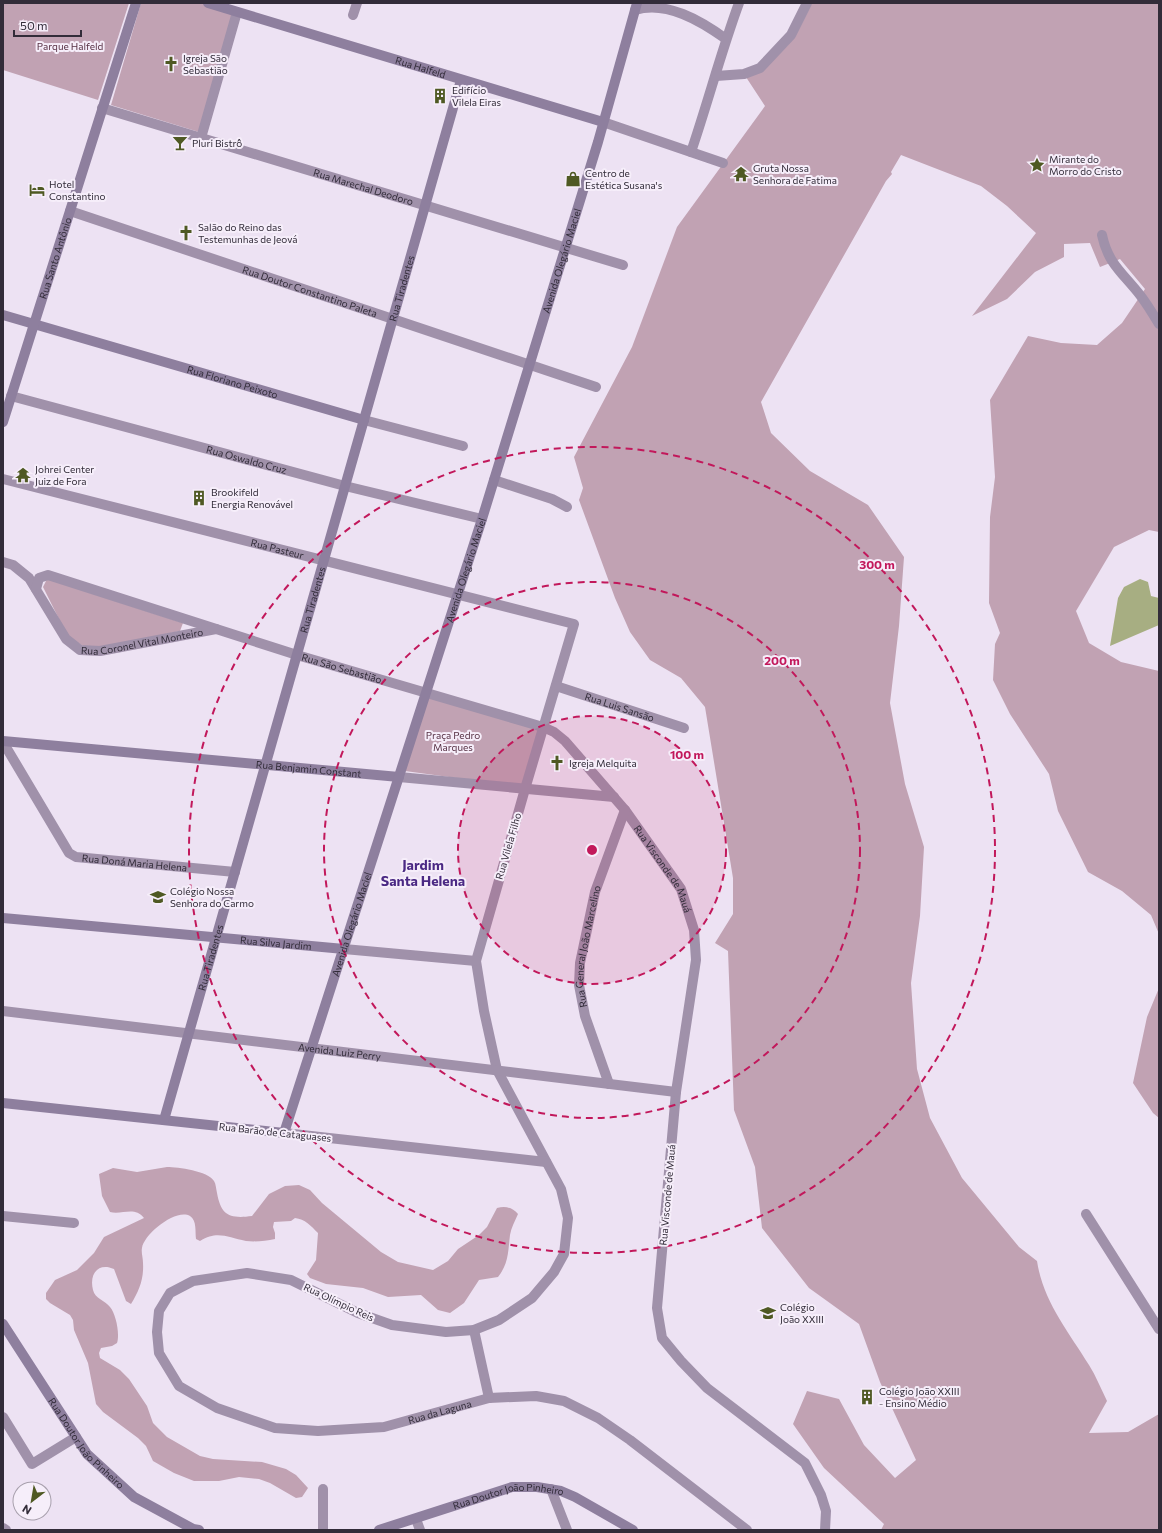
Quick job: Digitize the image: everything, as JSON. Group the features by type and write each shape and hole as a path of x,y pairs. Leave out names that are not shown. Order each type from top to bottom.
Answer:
{"street":[{"name":"Rua Santo Antônio","path":"3,422 136,3"},
{"name":"Rua Halfeld","path":"208,3 603,122 723,163"},
{"path":"353,15 357,3"},
{"path":"691,152 716,76 726,39 739,3"},
{"path":"716,76 744,74 760,68 791,35 807,3"},
{"path":"636,7 659,6 678,11 705,24 726,39"},
{"name":"Avenida Olegário Maciel","path":"284,1134 482,519 566,248 636,7"},
{"path":"201,138 237,12"},
{"name":"Rua Tiradentes","path":"164,1120 461,80"},
{"name":"Rua Marechal Deodoro","path":"102,108 624,265"},
{"name":"Rua Doutor Constantino Paleta","path":"70,211 596,387"},
{"path":"1102,235 1111,261 1140,295 1159,324"},
{"name":"Rua Floriano Peixoto","path":"3,315 364,420 463,446"},
{"name":"Rua Oswaldo Cruz","path":"11,396 345,486 482,519"},
{"name":"Rua Pasteur","path":"3,479 574,624"},
{"path":"494,480 552,499 567,507"},
{"name":"Rua Coronel Vital Monteiro","path":"3,562 13,565 22,571 36,589 66,639 80,650 100,651 218,629"},
{"name":"Rua São Sebastião","path":"36,589 39,578 48,575 297,655 544,727 554,732 565,741 625,810"},
{"name":"Rua Vilela Filho","path":"497,1070 484,1011 476,961 525,788 574,624"},
{"name":"Rua Luis Sansão","path":"556,686 684,728"},
{"name":"Rua Benjamin Constant","path":"3,742 614,797"},
{"name":"Rua Doná Maria Helena","path":"3,742 69,853 76,857 235,872"},
{"name":"Rua General João Marcelino","path":"609,1084 585,1016 579,985 580,963 595,892 625,810"},
{"name":"Rua Visconde de Mauá","path":"625,810 681,889 694,930 696,960 676,1092 657,1308 662,1338 681,1361 707,1388 804,1463 821,1495 826,1511 826,1530"},
{"name":"Rua Silva Jardim","path":"3,918 476,961"},
{"name":"Avenida Luiz Perry","path":"3,1011 676,1092"},
{"name":"Rua Olímpio Reis","path":"158,1312 170,1294 193,1281 247,1273 291,1280 358,1313 392,1325 446,1332 474,1330 499,1320 532,1298 554,1272 564,1254 568,1218 565,1199 561,1189 497,1070"},
{"name":"Rua Barão de Cataguases","path":"3,1103 546,1162"},
{"path":"1086,1214 1159,1329"},
{"path":"3,1216 74,1222"},
{"name":"Rua da Laguna","path":"158,1312 157,1332 159,1353 179,1386 218,1408 275,1428 318,1431 384,1427 489,1398 536,1396 564,1401 585,1410 657,1460 747,1530"},
{"name":"Rua Doutor João Pinheiro","path":"3,1324 87,1454 134,1497 193,1529 199,1530"},
{"path":"474,1330 489,1398"},
{"path":"3,1417 32,1464 76,1438"},
{"name":"Rua Doutor João Pinheiro","path":"379,1530 512,1487 536,1487 551,1489 575,1497 633,1530"},
{"path":"323,1489 323,1530"},
{"path":"551,1489 567,1530"},
{"path":"416,1518 420,1530"}],"green space":[{"name":"Parque Halfeld","path":"3,3 129,3 98,100 3,70"},
{"path":"141,3 201,3 235,13 199,132 111,105"},
{"path":"809,3 1159,3 1159,532 1149,530 1114,547 1076,611 1089,643 1121,662 1159,671 1159,934 1151,915 1122,891 1088,872 1058,811 1049,774 1010,714 993,680 995,644 1000,633 989,603 990,517 995,477 990,400 1028,336 1061,343 1097,345 1122,323 1145,289 1120,259 1100,267 1090,243 1064,244 1064,257 1035,272 1007,299 972,316 1036,233 1007,206 981,186 901,155 891,172 892,174 886,181 761,402 771,433 810,471 868,505 904,557 899,626 890,703 905,784 924,847 920,916 911,983 917,1069 930,1118 962,1178 1019,1247 1037,1261 1040,1276 1057,1315 1092,1369 1107,1401 1089,1433 1128,1432 1159,1414 1159,1530 881,1530 884,1524 824,1468 793,1424 807,1391 839,1399 864,1445 895,1478 916,1460 880,1382 859,1324 809,1288 762,1228 755,1167 734,1110 728,951 715,943 733,914 733,878 705,707 681,678 650,660 630,632 615,598 579,500 583,488 574,457 632,347 677,227 765,106 744,74 788,45"},
{"path":"47,579 183,623 180,631 90,650 68,637 43,587"},
{"name":"Praça Pedro Marques","path":"429,696 540,729 522,787 405,771"},
{"path":"1159,988 1159,1118 1153,1113 1133,1083 1147,1017"},
{"path":"167,1167 192,1170 211,1178 215,1182 219,1200 224,1211 227,1214 237,1217 252,1216 269,1194 285,1186 299,1185 310,1190 322,1203 381,1252 398,1262 433,1270 448,1261 458,1249 479,1235 487,1227 497,1208 508,1208 518,1214 511,1230 507,1257 502,1272 498,1277 479,1280 464,1303 450,1313 438,1310 421,1295 388,1297 363,1288 326,1284 310,1278 307,1274 316,1260 318,1233 305,1221 295,1218 291,1221 274,1222 273,1227 275,1239 264,1241 246,1241 218,1235 200,1241 196,1239 195,1223 190,1216 177,1216 169,1219 154,1230 144,1242 142,1250 142,1280 139,1290 131,1304 126,1301 114,1269 103,1267 96,1271 92,1279 94,1293 112,1310 116,1319 118,1330 117,1343 112,1346 101,1348 99,1353 100,1358 120,1370 129,1379 147,1406 153,1423 167,1437 200,1456 213,1459 262,1462 286,1469 296,1475 308,1488 302,1497 296,1498 270,1483 259,1479 239,1477 219,1481 194,1481 174,1473 153,1461 146,1446 138,1438 103,1412 96,1404 88,1363 74,1330 73,1320 70,1315 46,1299 46,1293 55,1280 77,1270 94,1253 104,1237 144,1218 137,1212 110,1212 102,1196 99,1174 113,1168 137,1172"}],"shaded area":[{"path":"1140,579 1148,582 1151,596 1159,598 1159,625 1110,646 1118,598 1124,587"}],"place":[{"name":"Igreja São Sebastião","path":"171,64"},
{"name":"Edifício Vilela Eiras","path":"440,96"},
{"name":"Pluri Bistrô","path":"180,143"},
{"name":"Mirante do Morro do Cristo","path":"1037,165"},
{"name":"Gruta Nossa Senhora de Fatima","path":"741,174"},
{"name":"Centro de Estética Susana's","path":"573,179"},
{"name":"Hotel Constantino","path":"37,190"},
{"name":"Salão do Reino das Testemunhas de Jeová","path":"186,233"},
{"name":"Johrei Center Juiz de Fora","path":"23,475"},
{"name":"Brookifeld Energia Renovável","path":"199,498"},
{"name":"Igreja Melquita","path":"557,763"},
{"name":"Colégio Nossa Senhora do Carmo","path":"158,897"},
{"name":"Colégio João XXIII","path":"768,1313"},
{"name":"Colégio João XXIII - Ensino Médio","path":"867,1397"}],"district":[{"name":"Jardim Santa Helena","path":"423,874"}]}
